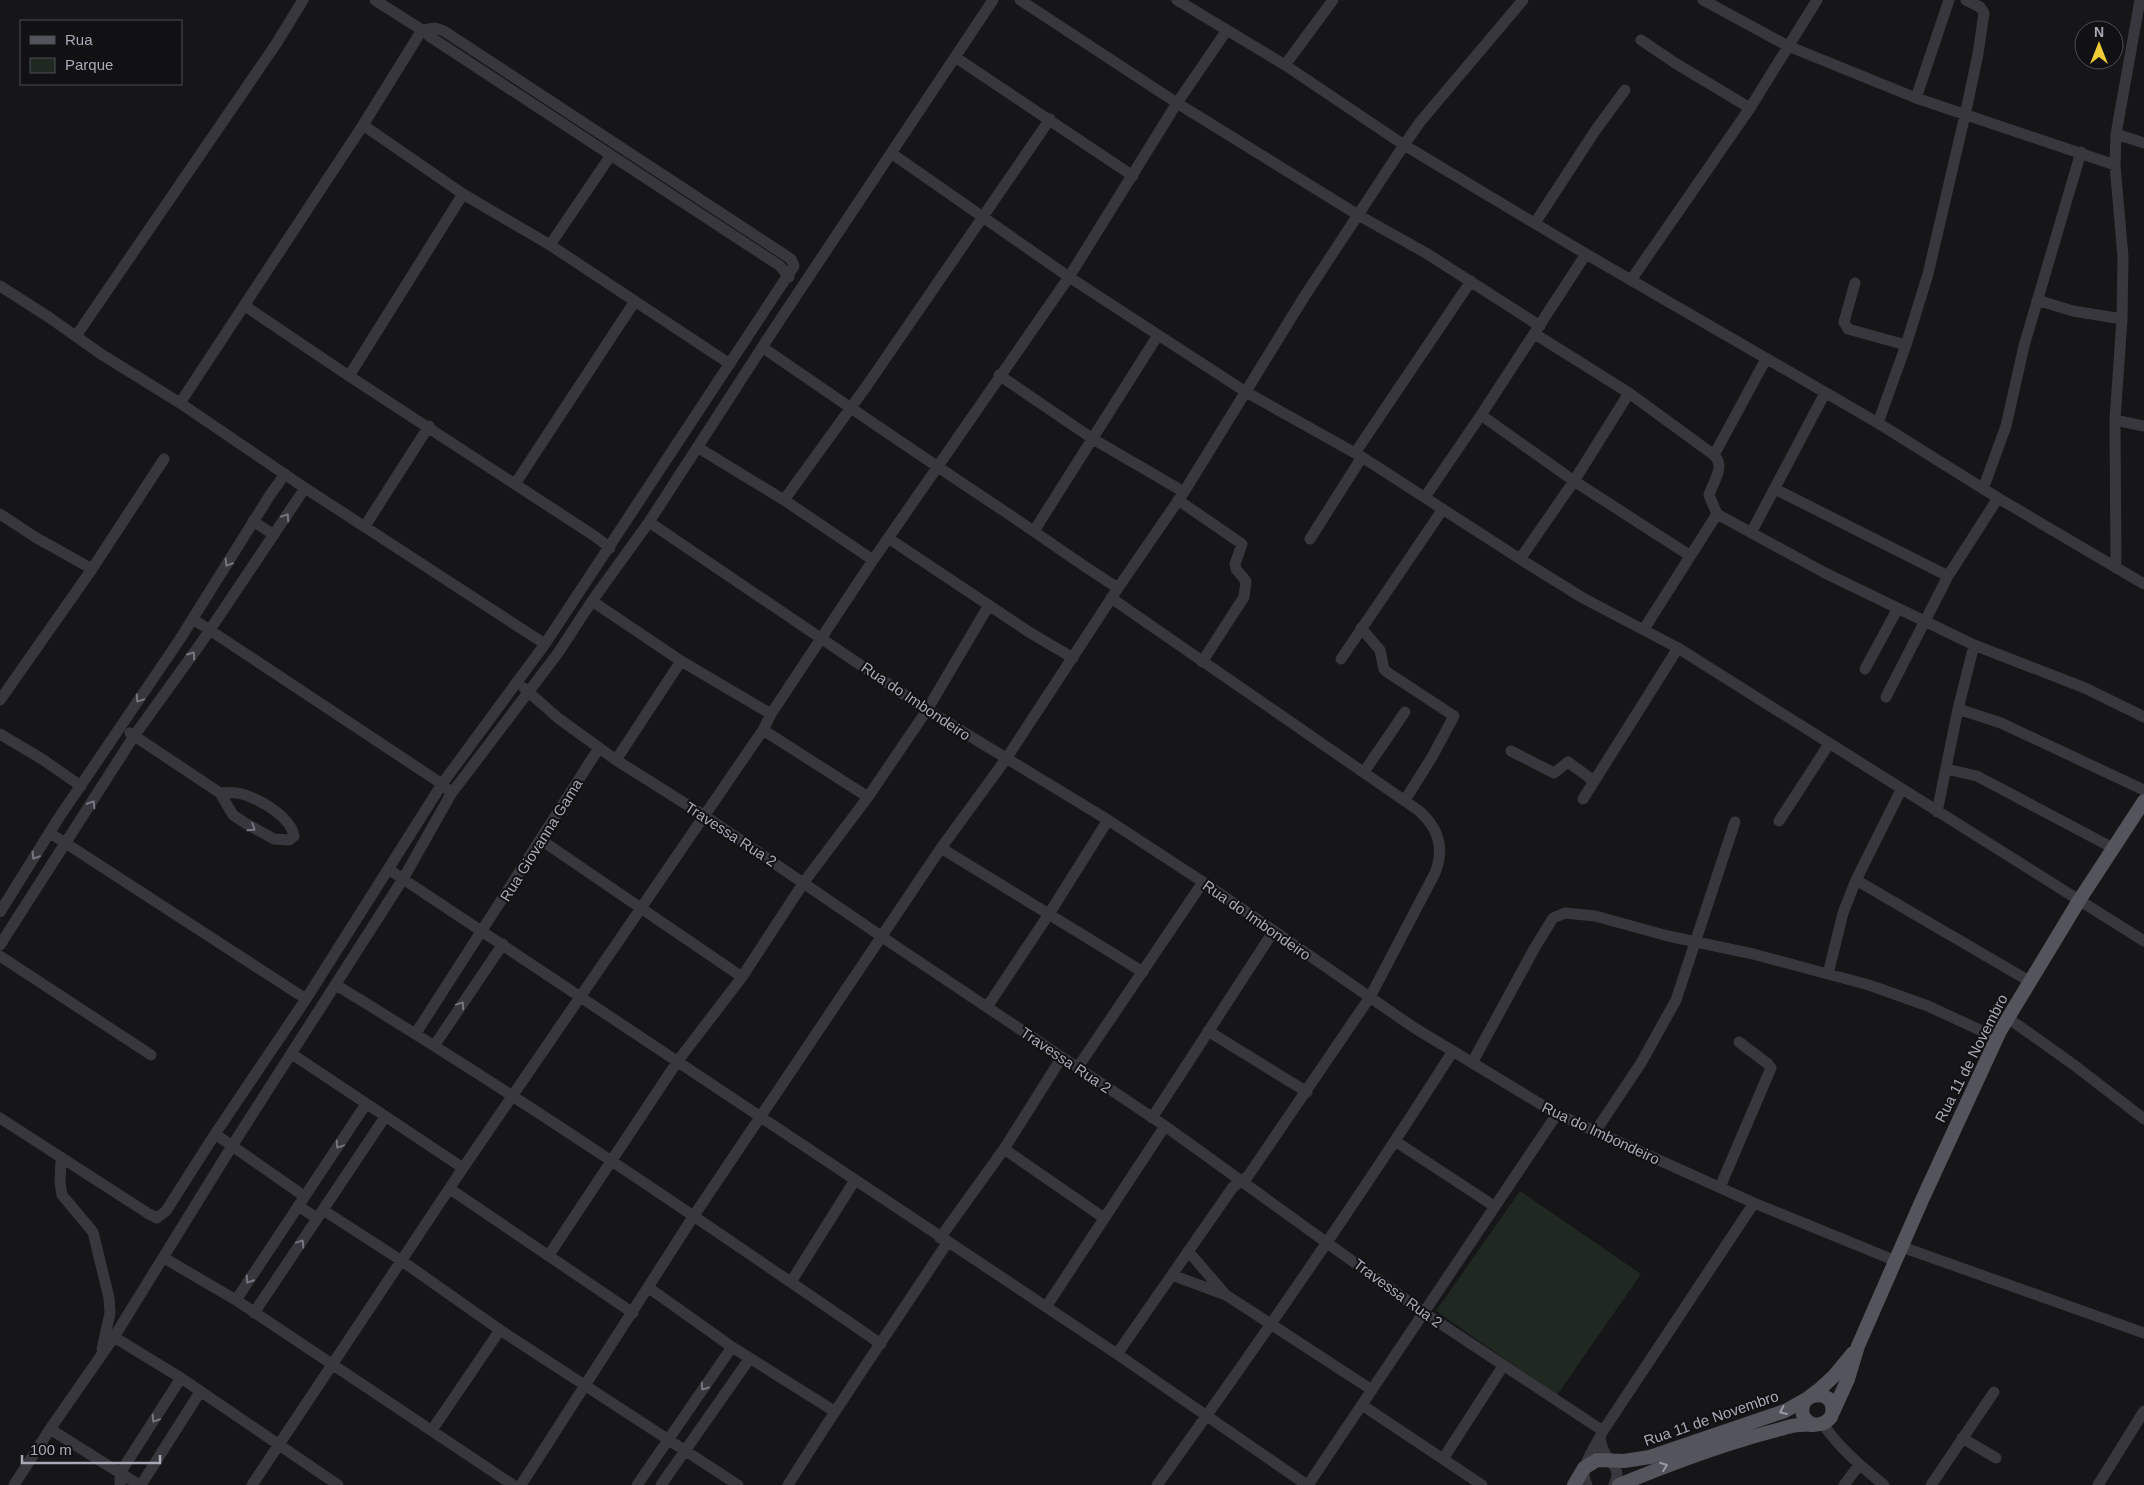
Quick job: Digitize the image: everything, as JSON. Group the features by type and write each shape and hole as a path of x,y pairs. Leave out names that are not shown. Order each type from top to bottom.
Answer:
{"main road":[{"name":"Rua 11 de Novembro","path":"1619,1485 1678,1461 1762,1434 1792,1426 1819,1424 1831,1417 1848,1379 1858,1346 1958,1119 1997,1038 2029,981 2144,801"},
{"name":"Rua 11 de Novembro","path":"1584,1468 1597,1460 1637,1460 1671,1451 1785,1411 1808,1398 1834,1376 1858,1346"},
{"path":"1808,1398 1818,1395 1828,1398 1833,1407 1833,1412"},
{"name":"Rua 11 de Novembro","path":"1808,1398 1803,1406 1804,1416 1810,1423 1819,1424"},
{"path":"1574,1485 1584,1468"}],"street":[{"path":"76,336 276,44 303,0"},
{"path":"375,0 425,30 429,36 780,266 789,277"},
{"path":"14,1485 50,1429 114,1337 164,1258 232,1146 403,880 451,794 558,652 649,522 762,347 993,0"},
{"path":"1020,0 1177,103 1358,216 1426,253 1471,281 1537,330 1629,392 1719,460 1720,468 1709,495 1717,514 1825,573 1974,645 2085,688 2144,717"},
{"path":"1177,0 1285,65 1404,145 1586,254 1878,423 1983,489 2144,584"},
{"path":"1285,65 1333,0"},
{"path":"521,1485 693,1217 941,848 1006,759 1111,598 1181,496 1404,145 1420,122 1523,0"},
{"path":"1631,280 1750,108 1817,0"},
{"path":"1916,98 1949,0"},
{"path":"1878,423 1928,274 1966,115 1984,13 1980,7 1966,0"},
{"path":"2116,568 2115,420 2122,319 2123,257 2115,165 2116,134 2140,0"},
{"path":"1707,1 1788,46 1916,98 2115,165"},
{"path":"0,1118 157,1218 166,1211 215,1134 306,999 442,784 546,644 789,277 794,266 791,259 444,31 435,28 425,30 180,403"},
{"path":"252,1485 463,1168 763,730 771,714 873,560 1069,277 1177,103 1227,30"},
{"path":"1641,40 1675,63 1750,108"},
{"path":"955,57 1050,118 1133,176"},
{"path":"1535,223 1595,131 1625,90"},
{"path":"784,500 851,409 1050,118"},
{"path":"363,125 464,194 550,245 730,364"},
{"path":"2116,134 2144,143"},
{"path":"1983,489 2006,426 2024,346 2081,152"},
{"path":"891,153 1069,277 1246,392 1359,455 1583,598 1678,648 1901,790 2080,899 2144,941"},
{"path":"550,245 611,155"},
{"path":"349,376 464,194"},
{"path":"1425,497 1586,254"},
{"path":"1310,539 1359,455 1471,281"},
{"path":"1855,282 1844,322 1845,326 1848,329 1906,344"},
{"path":"0,286 101,354 180,403 305,488 546,644"},
{"path":"515,484 635,300"},
{"path":"2037,300 2073,311 2122,319"},
{"path":"245,306 349,376 429,426 610,548"},
{"path":"1034,531 1158,335"},
{"path":"762,347 1034,531 1076,562 1118,588"},
{"path":"1714,455 1766,359"},
{"path":"999,376 1181,496 1242,544 1235,564 1236,569 1246,581 1244,597 1202,662"},
{"path":"1520,559 1574,481 1629,392"},
{"path":"1751,533 1825,393"},
{"path":"1481,415 1574,481 1689,556"},
{"path":"2115,420 2144,426"},
{"path":"365,526 429,426"},
{"path":"697,447 784,500 873,560"},
{"path":"0,700 92,569 164,460"},
{"path":"0,912 50,833 193,619 253,521 285,474"},
{"path":"0,945 134,736 210,630 305,488"},
{"path":"1775,489 1948,576"},
{"path":"1886,697 1948,576 1998,498"},
{"path":"1341,659 1443,509"},
{"path":"0,514 35,537 92,569"},
{"path":"1644,629 1717,514"},
{"path":"253,521 274,535"},
{"name":"Rua do Imbondeiro","path":"649,522 927,710 1108,820 1203,882 1370,997 1472,1063 1557,1114 1754,1203 1896,1261"},
{"path":"888,538 1029,632 1073,658"},
{"path":"1111,598 1405,800 1428,819 1435,829 1439,842 1438,866 1370,997 1248,1176 1233,1187 1117,1354"},
{"path":"592,601 681,661 771,714"},
{"path":"549,1254 677,1062 742,977 804,882 868,797 927,710 989,605"},
{"path":"1865,669 1898,608"},
{"path":"193,619 442,784 451,794"},
{"path":"1361,628 1380,650 1384,669 1387,672 1454,716 1432,757 1405,800"},
{"path":"1937,812 1958,709 1974,645"},
{"path":"1583,799 1678,648"},
{"path":"616,760 681,661"},
{"name":"Travessa Rua 2","path":"517,682 543,706 616,760 705,816 804,882 881,937 1165,1126 1240,1182 1423,1312 1601,1434"},
{"path":"1958,709 2001,723 2144,790"},
{"path":"1364,772 1405,712"},
{"path":"120,727 220,793 233,815 259,832 274,839 289,840 294,836 293,829 287,821 248,795 233,792 220,793"},
{"path":"763,730 868,797"},
{"path":"0,734 42,759 81,786"},
{"path":"1779,821 1829,744"},
{"name":"Rua Giovanna Gama","path":"416,1033 599,748"},
{"path":"1511,751 1554,773 1568,762 1594,781"},
{"path":"1946,769 1977,776 2113,848"},
{"path":"1828,974 1843,913 1856,880 1901,790"},
{"path":"987,1007 1049,914 1108,820"},
{"path":"1595,1132 1641,1063 1666,1022 1676,1000 1735,822"},
{"path":"50,833 306,999"},
{"path":"541,840 742,977"},
{"path":"941,848 1143,972"},
{"path":"388,869 580,996 760,1119 1117,1354 1307,1485 1557,1114"},
{"path":"1856,880 2029,981"},
{"path":"1078,1067 1203,882"},
{"path":"1472,1063 1534,948 1553,918 1559,914 1576,912 1695,942 1753,954 1906,997 1997,1038"},
{"path":"1152,1118 1273,932"},
{"path":"434,1046 502,944"},
{"path":"0,956 151,1055"},
{"path":"336,985 416,1033 612,1160 881,1344"},
{"path":"2008,1018 2074,1065 2144,1120"},
{"path":"1208,1031 1307,1092"},
{"path":"1720,1188 1771,1068 1739,1042"},
{"path":"1157,1485 1273,1324 1326,1242 1396,1141 1453,1051"},
{"path":"292,1054 463,1168"},
{"path":"788,1485 834,1411 881,1344 944,1240 1062,1057"},
{"path":"236,1300 366,1104"},
{"path":"254,1313 385,1117"},
{"path":"1046,1307 1165,1126"},
{"path":"215,1134 307,1192 329,1200"},
{"path":"1396,1141 1494,1206"},
{"path":"1004,1149 1104,1218"},
{"path":"61,1157 60,1183 62,1195 93,1232 109,1298 110,1313 100,1356"},
{"path":"791,1282 855,1180"},
{"path":"450,1189 549,1254 633,1313"},
{"path":"1587,1485 1584,1480 1584,1468 1601,1434 1754,1203"},
{"path":"298,1206 320,1214 402,1261 500,1330 738,1485"},
{"path":"1902,1247 2144,1333"},
{"path":"1188,1251 1226,1295"},
{"path":"164,1258 236,1300 513,1485"},
{"path":"1172,1274 1226,1295 1372,1390"},
{"path":"649,1288 732,1347 834,1411"},
{"path":"432,1430 500,1330"},
{"path":"114,1337 181,1378 338,1485"},
{"path":"637,1485 732,1347"},
{"path":"662,1485 684,1450 750,1358"},
{"path":"1443,1459 1503,1366"},
{"path":"120,1479 181,1378"},
{"path":"50,1429 120,1479 140,1485 200,1392"},
{"path":"1931,1485 1994,1392"},
{"path":"1362,1405 1482,1485"},
{"path":"2098,1485 2144,1411"},
{"path":"1819,1424 1859,1465 1884,1485"},
{"path":"1601,1434 1604,1452 1617,1469 1614,1485"},
{"path":"1962,1438 1996,1458"},
{"path":"1844,1485 1859,1465"}],"green space":[{"path":"1520,1191 1641,1274 1557,1395 1436,1311"}]}
